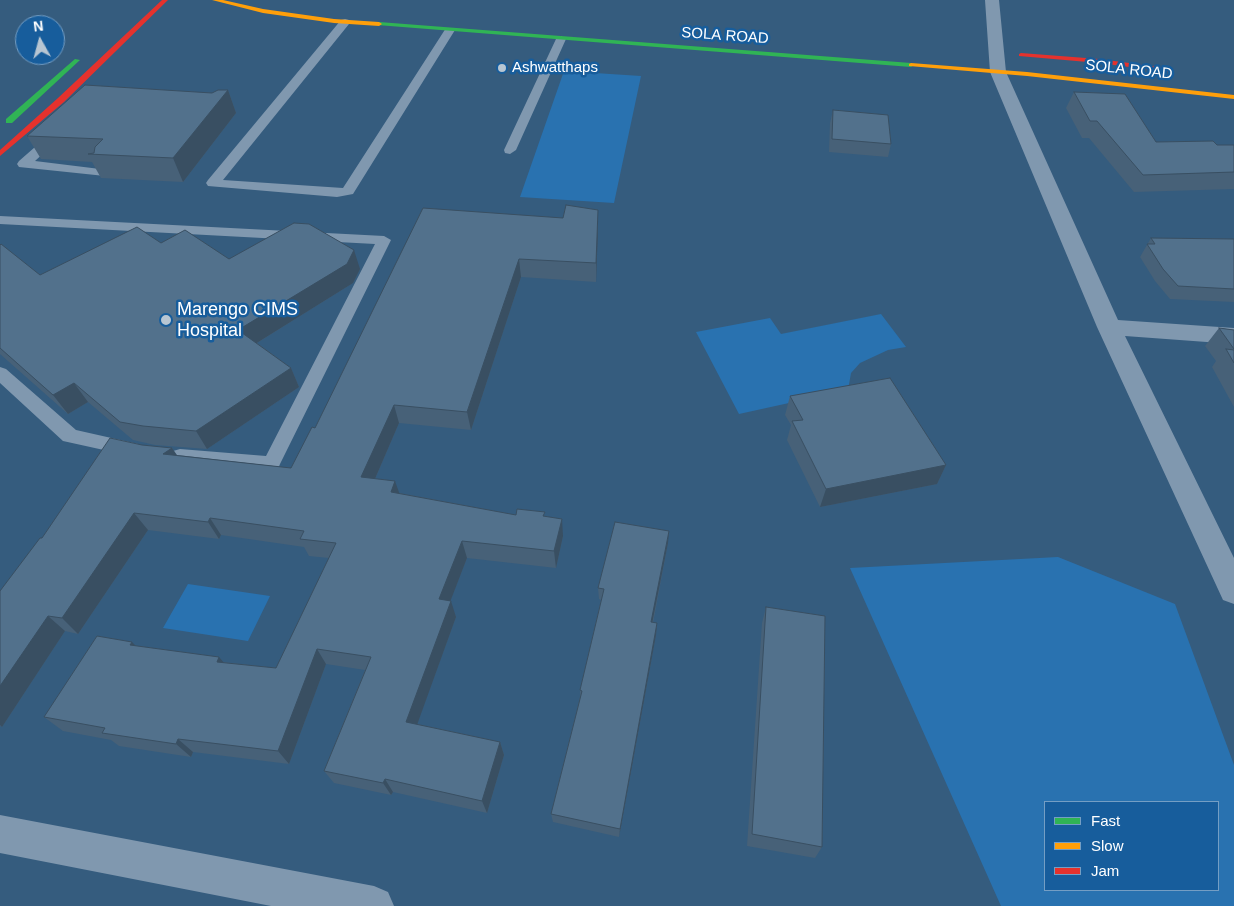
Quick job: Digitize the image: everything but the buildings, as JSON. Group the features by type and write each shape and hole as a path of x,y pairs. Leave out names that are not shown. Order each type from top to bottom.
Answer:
{"main road":[{"path":"0,154 61,100 165,0"},
{"name":"SOLA ROAD","path":"215,0 263,11 345,22 561,39 995,60 1099,61 1176,71"},
{"path":"0,129 88,51"},
{"name":"SOLA ROAD","path":"995,60 1234,96"}],"street":[{"path":"992,0 995,60 1109,327 1234,590"},
{"path":"1109,327 1234,336"},
{"path":"0,834 374,906"}],"lane":[{"path":"345,22 213,183 337,193 348,191 450,30"},
{"path":"510,150 561,39"},
{"path":"61,100 81,102"},
{"path":"64,128 24,164 100,173"},
{"path":"0,220 384,240 271,464 165,455"},
{"path":"0,374 70,436 146,452"}],"shaded area":[{"path":"564,71 641,76 614,203 520,197"},
{"path":"881,314 906,347 888,350 860,363 851,373 848,390 739,414 696,332 770,318 781,334"},
{"path":"1058,557 1175,604 1234,765 1234,906 1001,906 850,568"},
{"path":"188,584 270,596 248,641 163,628"}],"traffic: fast":[{"path":"379,24 911,65"},
{"path":"9,121 77,60"}],"traffic: slow":[{"path":"215,0 263,11 334,21 379,24"},
{"path":"911,65 1027,74 1234,97"}],"traffic: jam":[{"path":"0,154 61,100 165,0"},
{"path":"1021,55 1099,61 1167,70"}],"place":[{"name":"Ashwatthaps","path":"502,68"},
{"name":"Marengo CIMS Hospital","path":"166,320"}]}
